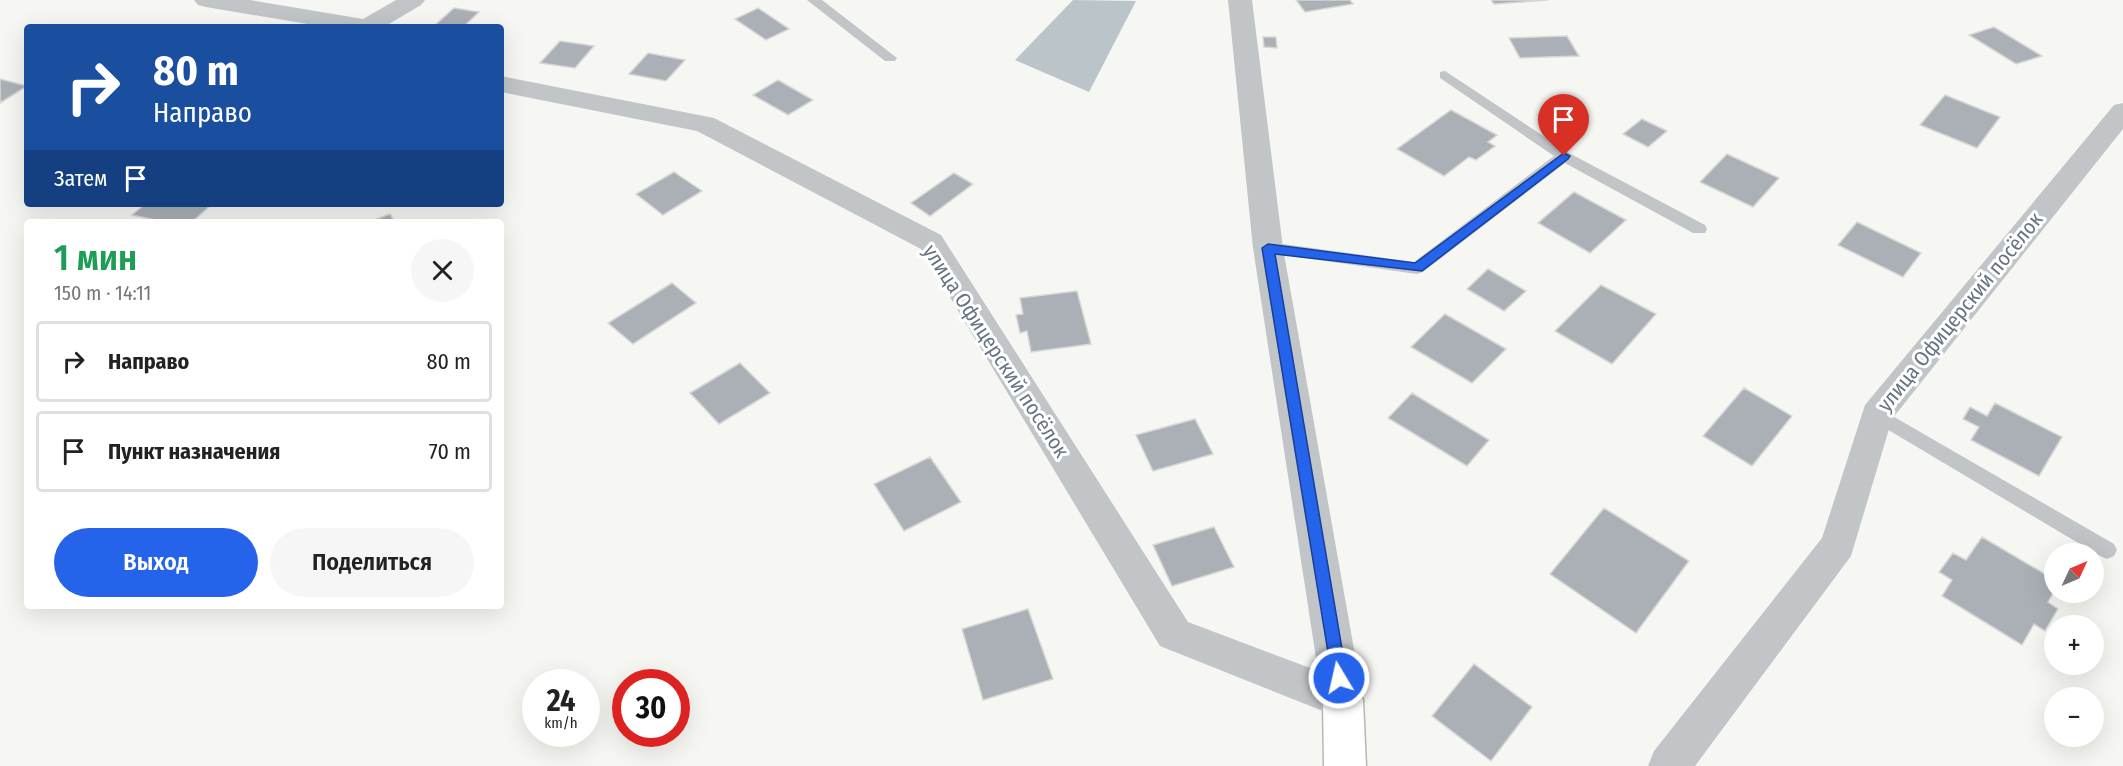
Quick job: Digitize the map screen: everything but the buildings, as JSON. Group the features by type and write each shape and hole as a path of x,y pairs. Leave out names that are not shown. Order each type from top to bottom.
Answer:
{"street":[{"path":"206,0 351,24"},
{"path":"374,24 413,0"},
{"path":"1240,0 1268,248 1343,700 1345,766"},
{"name":"улица Офицерский посёлок","path":"504,85 705,124 931,242 1174,634 1343,700"},
{"name":"улица Офицерский посёлок","path":"1669,766 1838,545 1877,414 2123,111"}],"lane":[{"path":"814,0 890,58"},
{"path":"1445,75 1564,156 1699,229"},
{"path":"1268,248 1418,268 1564,156"},
{"path":"1877,414 2107,550"}],"shaded area":[{"path":"1073,0 1136,1 1089,92 1015,60"}],"route":[{"path":"1339,678 1268,248 1418,268 1564,156"}]}
